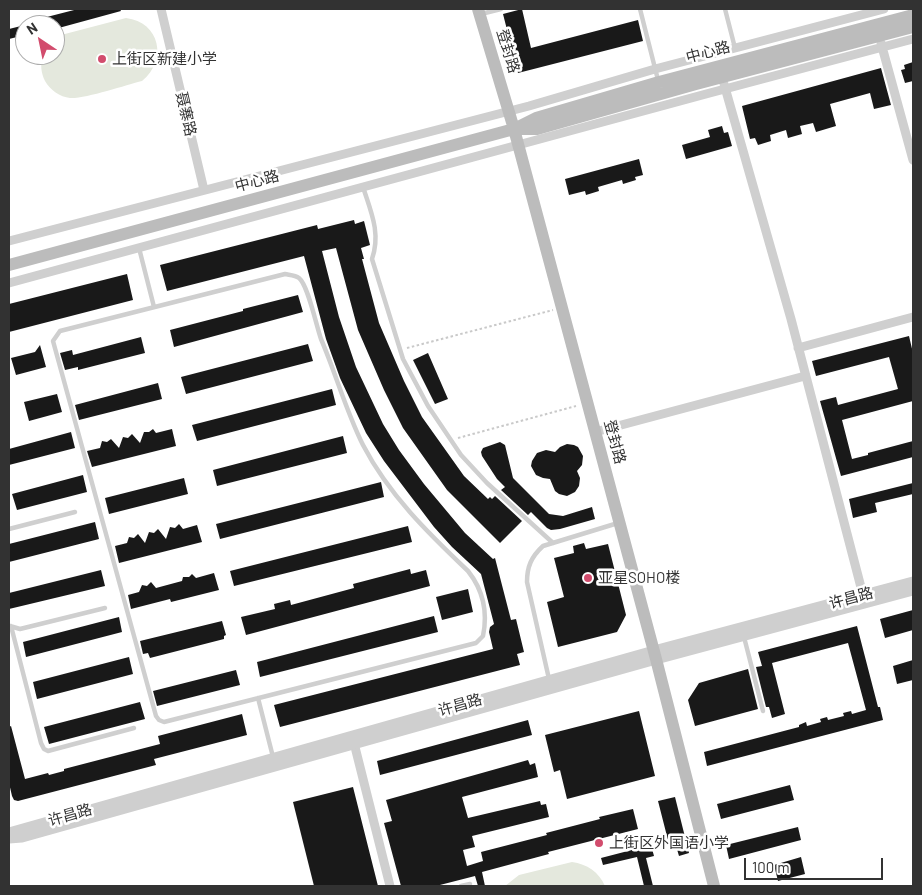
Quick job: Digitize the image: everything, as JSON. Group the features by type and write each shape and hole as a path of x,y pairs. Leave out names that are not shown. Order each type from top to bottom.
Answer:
{"main road":[{"name":"登封路","path":"479,11 514,129 655,655 714,886"},
{"name":"中心路","path":"9,265 514,129 536,118 659,82 913,15"},
{"name":"中心路","path":"514,129 538,129 724,83 881,42 913,27"}],"street":[{"name":"聂寨路","path":"161,9 204,190"},
{"path":"9,242 509,111 655,69 884,9"},
{"path":"913,39 881,42 913,160"},
{"path":"9,283 518,145 724,83 798,348 863,595"},
{"path":"798,348 913,317"},
{"path":"595,432 805,376"},
{"name":"许昌路","path":"9,838 22,837 354,744 655,655 913,582"},
{"name":"许昌路","path":"9,833 550,680 744,635 913,590"},
{"path":"354,744 390,886"}],"lane":[{"path":"479,11 501,9"},
{"path":"640,9 659,82"},
{"path":"725,9 735,48"},
{"path":"364,187 376,231 376,248 372,259 403,359 418,389 461,455 475,471 553,543"},
{"path":"140,248 154,307"},
{"path":"285,274 300,278 306,289 316,325 348,412 364,446 392,492 412,516 468,571 475,581 483,602 485,627 483,636 476,643 164,722 159,720 156,716 53,348 53,341 60,331 154,307 285,274"},
{"path":"9,529 75,512"},
{"path":"550,680 527,582 527,571 534,554 543,546 619,522"},
{"path":"10,626 20,629 105,608"},
{"path":"10,626 44,749 48,751 134,728"},
{"path":"744,635 763,711"},
{"path":"258,698 274,757"},
{"path":"461,886 470,884"}],"path":[{"path":"400,350 562,308"},
{"path":"451,440 587,403"}],"shaded area":[{"path":"126,18 138,21 153,34 157,53 155,63 142,81 77,98 63,96 45,81 41,65 65,65 65,34"},
{"path":"572,862 592,870 605,886 505,886 519,875"}],"building":[{"path":"78,9 120,9 121,11 65,26 65,15 55,15"},
{"path":"522,9 531,48 638,20 643,41 518,73 503,14"},
{"path":"15,28 15,38 9,39 9,29"},
{"path":"913,62 913,81 905,83 901,70 905,69 904,65"},
{"path":"881,68 891,105 874,109 870,93 830,104 836,126 816,132 813,123 800,126 802,134 788,138 786,130 770,135 771,141 758,145 755,138 750,139 742,106"},
{"path":"722,126 724,133 728,132 732,146 686,159 682,145 710,137 708,130"},
{"path":"639,159 643,175 635,177 636,180 623,184 622,180 598,187 599,191 586,195 585,191 569,195 565,179"},
{"path":"354,220 355,224 364,221 370,245 361,248 364,259 362,259 379,323 422,417 464,476 488,499 490,497 492,499 495,496 522,521 500,543 447,490 403,428 358,330 336,248 322,251 339,317 356,367 383,424 399,450 424,484 465,533 493,559 495,558 511,620 516,619 524,652 517,654 520,665 280,727 274,705 493,649 489,632 490,627 494,624 481,574 434,527 384,461 366,433 340,378 326,339 304,256 167,291 160,265 317,225 318,229"},
{"path":"127,274 133,300 9,332 9,304"},
{"path":"298,295 303,312 174,347 170,330"},
{"path":"909,336 913,353 913,401 842,420 852,459 913,441 913,457 841,476 820,401 836,397 838,405 898,389 889,357 816,376 812,361"},
{"path":"141,337 145,353 78,370 78,367 65,370 60,353 72,350 73,355"},
{"path":"308,344 313,361 186,394 181,377"},
{"path":"40,345 46,367 16,375 11,358 35,352"},
{"path":"428,353 448,399 435,404 413,360"},
{"path":"158,383 162,399 79,420 75,405"},
{"path":"332,389 336,405 197,441 192,425"},
{"path":"57,394 62,412 29,421 24,402"},
{"path":"153,429 156,433 172,429 176,446 92,467 87,451 100,448 102,441 107,442 111,439 119,448 123,437 128,438 132,434 140,443 144,432 149,432"},
{"path":"71,432 75,448 9,465 9,449"},
{"path":"343,436 347,453 217,486 213,470"},
{"path":"500,442 505,445 513,478 549,514 563,516 592,507 595,519 551,530 531,512 528,515 501,490 505,487 497,479 482,456 483,448"},
{"path":"567,444 578,447 583,456 582,465 577,471 580,478 579,486 575,492 567,496 555,491 550,479 536,475 531,466 537,453 546,450 555,452"},
{"path":"83,475 87,492 17,510 12,494"},
{"path":"184,478 188,494 109,514 105,498"},
{"path":"381,482 384,497 220,539 216,524"},
{"path":"913,483 913,494 875,503 877,512 853,518 849,499"},
{"path":"95,522 99,539 9,562 9,544"},
{"path":"179,524 183,529 197,525 202,542 119,563 115,546 127,543 129,537 134,538 138,534 145,543 149,532 154,533 158,529 166,539 170,527 175,528"},
{"path":"408,526 412,542 234,586 230,571"},
{"name":"亚星SOHO楼","path":"584,543 586,549 608,544 626,615 617,632 558,647 547,602 564,597 554,558 574,553 573,546"},
{"path":"410,569 411,574 426,570 430,586 246,635 241,617 275,609 274,604 290,600 291,605 354,588 353,584"},
{"path":"101,570 105,586 9,609 9,593"},
{"path":"214,573 219,590 171,602 170,599 131,609 128,595 139,592 142,585 147,586 151,582 156,588 182,581 183,577 189,577 192,574 196,578"},
{"path":"468,589 473,612 442,620 436,597"},
{"path":"913,610 913,630 885,638 880,619"},
{"path":"434,616 438,632 260,677 257,662"},
{"path":"119,617 122,632 26,657 23,642"},
{"path":"222,621 226,635 224,639 150,658 148,653 143,654 140,641"},
{"path":"857,626 883,720 707,766 704,752 799,727 799,725 806,722 807,726 821,722 820,719 827,717 828,720 844,716 843,713 851,711 852,714 866,710 848,643 772,663 785,714 772,718 769,707 766,707 756,667 762,666 758,652"},
{"path":"129,657 133,674 37,699 33,682"},
{"path":"913,660 913,680 897,684 893,666"},
{"path":"748,669 758,709 695,726 688,700 699,683"},
{"path":"236,670 240,685 157,706 153,691"},
{"path":"140,702 145,719 49,744 44,727"},
{"path":"639,711 655,776 567,799 560,770 554,772 545,735"},
{"path":"242,714 247,735 154,759 156,765 18,801 14,800 12,796 9,783 9,727 11,726 25,779 48,773 49,775 64,771 64,769 160,744 158,736"},
{"path":"528,720 532,735 380,775 377,761"},
{"path":"528,760 530,765 535,763 538,777 462,797 468,818 540,801 541,805 546,804 549,817 472,836 475,847 463,850 467,866 483,861 481,852 547,835 546,833 633,809 638,829 548,852 549,854 482,872 485,886 478,886 475,876 436,886 401,886 384,823 392,821 386,800"},
{"path":"790,785 794,800 721,819 717,804"},
{"path":"353,787 378,886 314,886 293,802"},
{"path":"675,797 689,853 679,856 676,846 670,848 658,801"},
{"path":"798,827 801,840 729,859 726,845"},
{"path":"651,845 654,856 646,858 653,886 644,886 637,857 603,865 601,858"},
{"path":"801,857 805,874 778,881 774,865"}],"place":[{"name":"上街区新建小学","path":"102,59"},
{"name":"亚星SOHO楼","path":"588,578"},
{"name":"上街区外国语小学","path":"599,843"}]}
